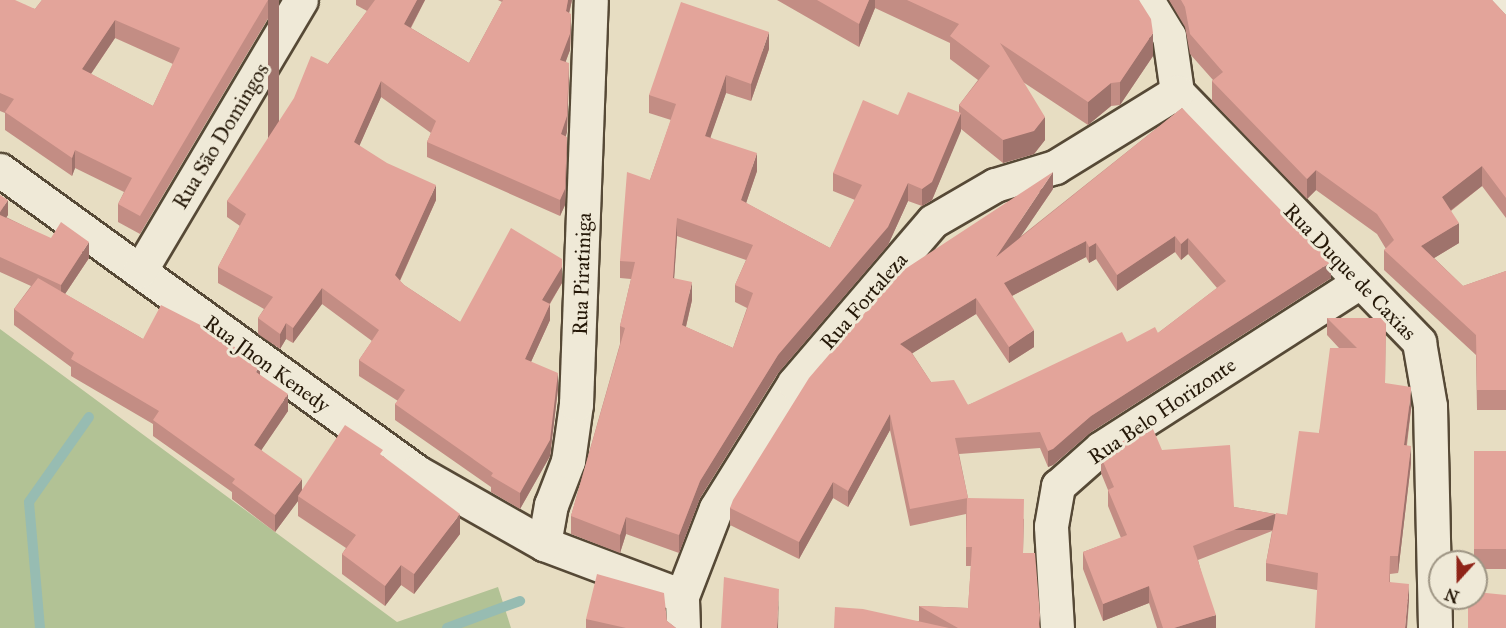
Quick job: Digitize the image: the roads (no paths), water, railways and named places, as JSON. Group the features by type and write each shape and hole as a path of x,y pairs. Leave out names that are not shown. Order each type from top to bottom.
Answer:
{"street":[{"name":"Rua São Domingos","path":"140,272 301,0"},
{"name":"Rua Piratiniga","path":"544,544 551,505 568,461 576,404 591,0"},
{"path":"1147,0 1169,36 1177,92"},
{"name":"Rua Duque de Caxias","path":"1177,92 1359,283 1419,342 1430,406 1435,628"},
{"name":"Rua Fortaleza","path":"683,628 682,596 716,508 794,383 933,221 995,185 1055,167 1177,92"},
{"name":"Rua Jhon Kenedy","path":"0,170 417,472 544,544 682,596"},
{"name":"Rua Belo Horizonte","path":"1057,628 1051,526 1058,486 1101,448 1359,283"}],"waterway":[{"path":"40,628 29,502 89,417"},
{"path":"447,628 520,601"}]}
